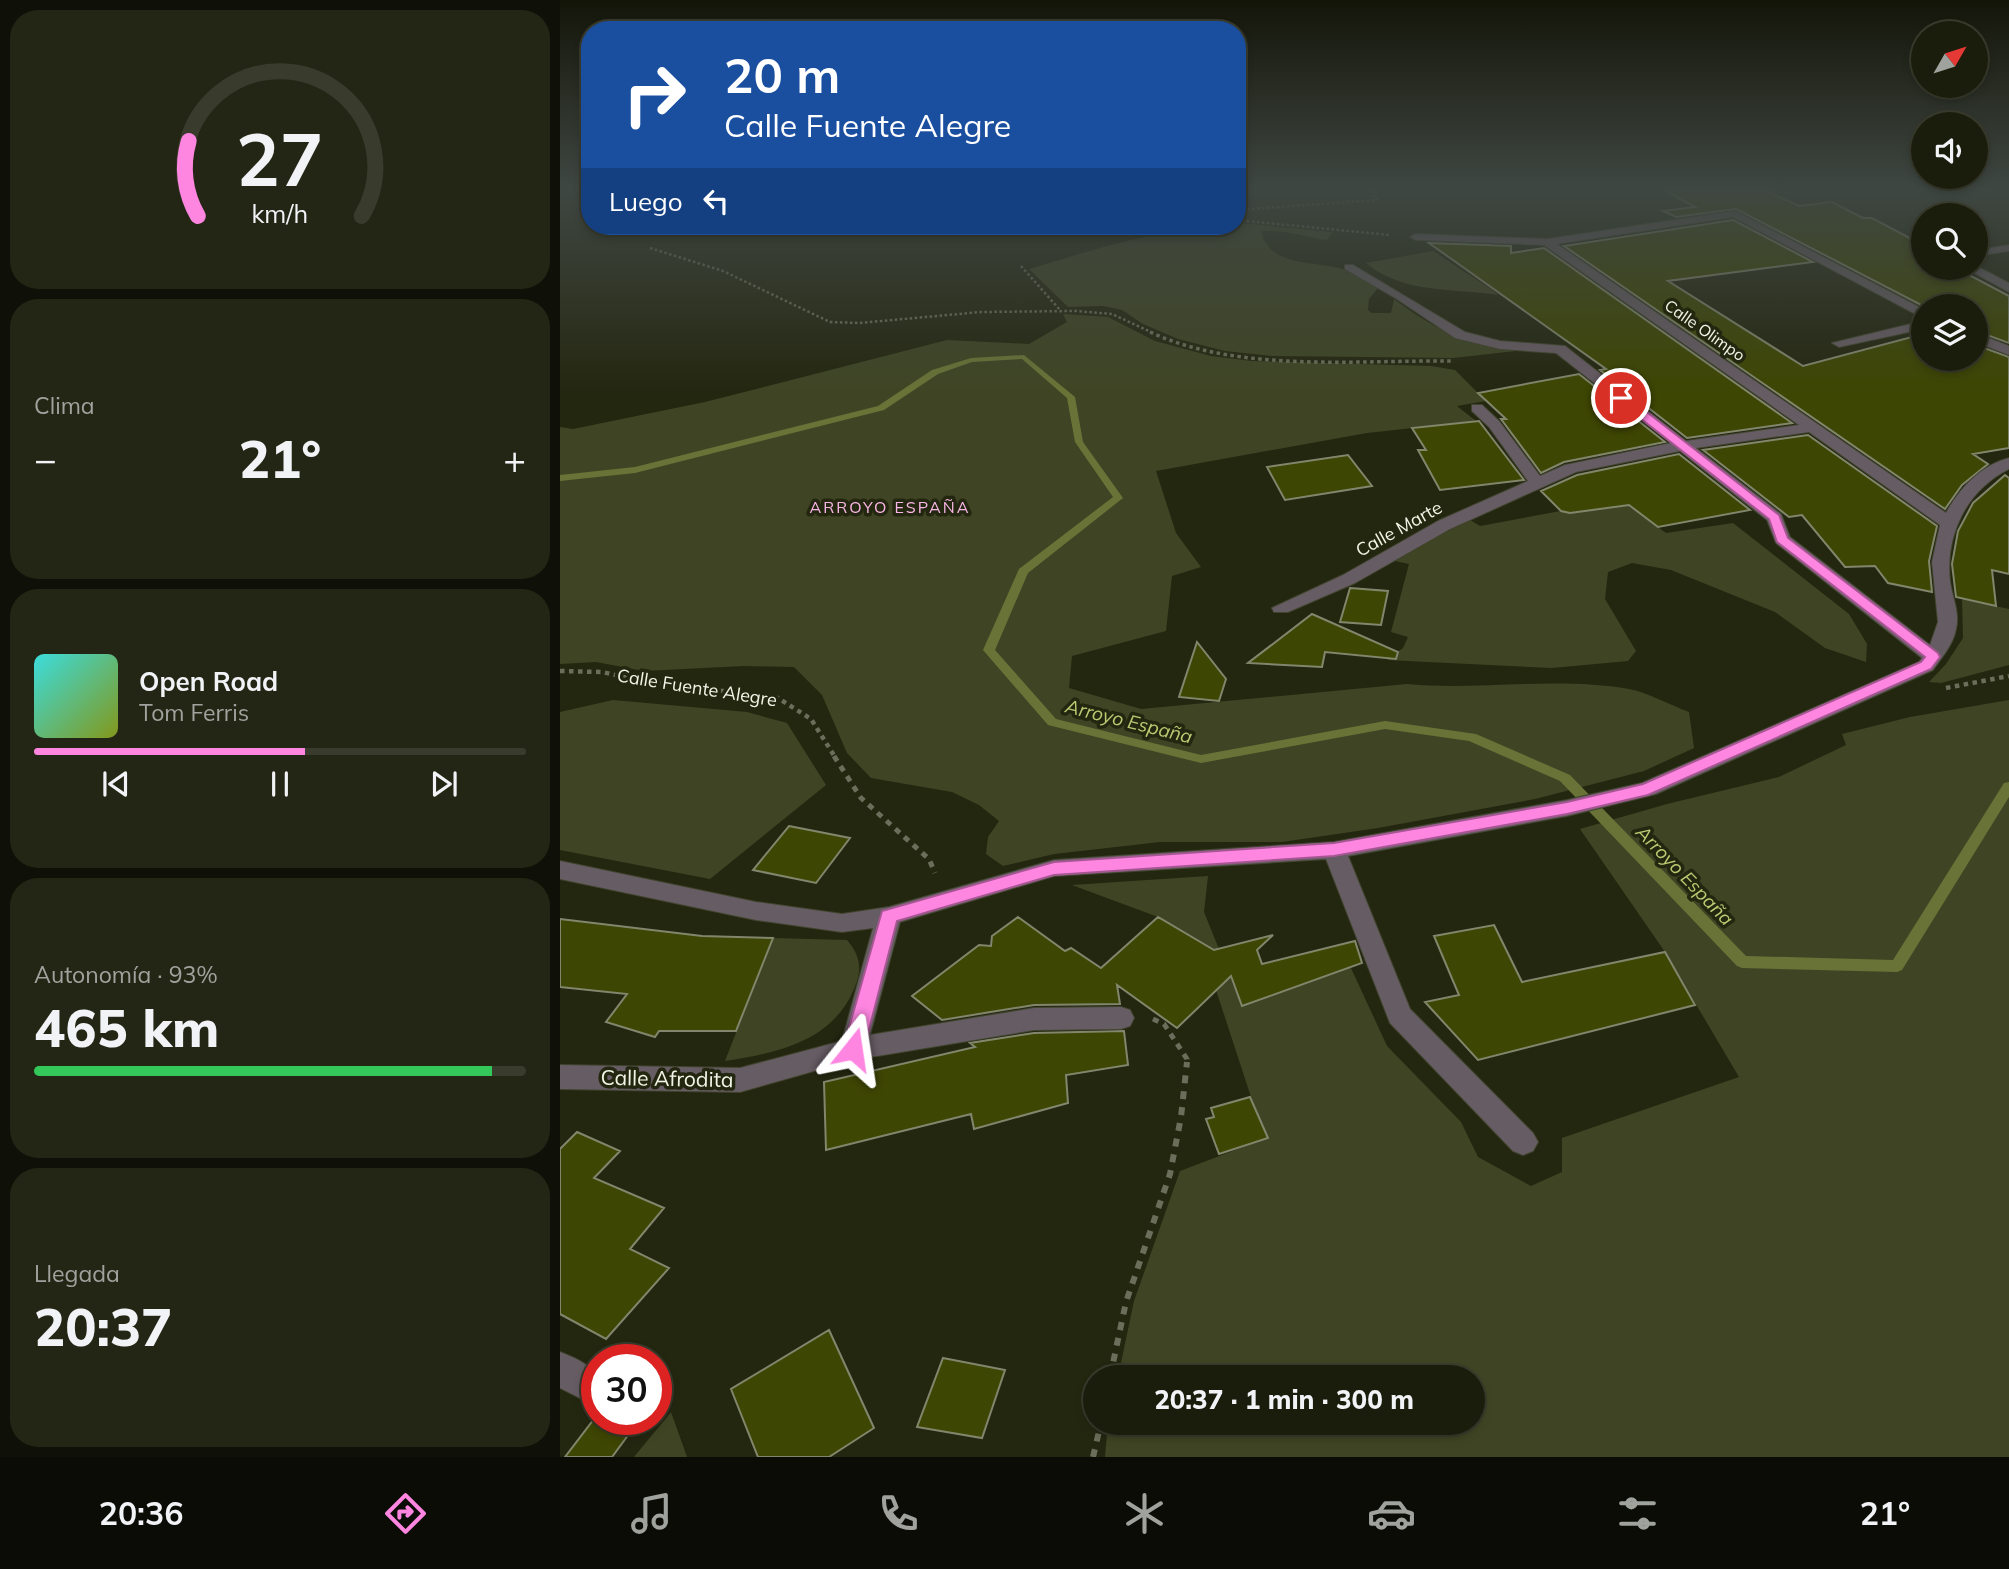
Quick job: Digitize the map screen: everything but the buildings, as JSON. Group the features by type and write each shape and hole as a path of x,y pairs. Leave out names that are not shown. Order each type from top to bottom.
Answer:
{"street":[{"name":"Calle Olimpo","path":"1567,256 1949,523"},
{"path":"1814,256 1911,308"},
{"path":"1349,267 1401,296 1460,335 1500,345 1560,349 1774,518 1782,539 1933,657"},
{"path":"1988,277 2009,288"},
{"path":"1839,343 1911,327"},
{"path":"1988,342 2009,351"},
{"path":"1477,408 1494,424 1537,483"},
{"name":"Calle Marte","path":"1280,608 1349,579 1444,525 1571,468 1681,446 1815,427"},
{"path":"560,870 756,911 842,923 889,916 1054,868 1334,850 1567,808 1648,789 1926,666 1947,628 1941,576 1944,537 1954,508 1994,469 2009,464"},
{"path":"1334,850 1399,1015 1523,1142"},
{"path":"853,1049 889,916"},
{"name":"Calle Afrodita","path":"560,1077 740,1080 853,1049 1034,1019 1121,1018"}],"path":[{"path":"675,256 723,271 830,321 859,323 981,312 1060,310 1112,314 1160,336 1226,355 1264,359 1463,361"},
{"path":"1021,266 1060,310"},
{"name":"Calle Fuente Alegre","path":"560,671 603,672 642,681 778,698 811,719 861,797 929,859 946,900"},
{"path":"1113,1365 1126,1302 1170,1174 1187,1059 1164,1024 1135,1016 1121,1018"},
{"path":"1093,1457 1098,1435"}],"green space":[{"path":"1073,256 1282,256 1344,269 1378,288 1369,299 1368,310 1372,313 1391,313 1394,299 1451,334 1516,351 1453,358 1273,356 1225,351 1178,339 1143,324 1122,310 1103,306 1068,307 1029,269"},
{"path":"1405,256 1441,256 1498,295 1412,285 1380,273 1366,263"},
{"path":"1063,314 1108,317 1155,341 1211,356 1252,361 1431,366 1455,370 1486,401 1457,406 1476,421 1367,433 1156,471 1176,533 1201,567 1172,576 1166,631 1072,656 1069,688 1141,709 1407,684 1601,685 1637,691 1689,712 1694,748 1644,771 1535,799 1378,828 1282,842 1160,842 1054,854 1003,866 986,854 988,837 999,821 979,805 952,792 871,778 847,753 822,695 794,667 744,666 644,671 596,662 560,664 560,427 573,429 705,402 947,340 1029,344 1067,322"},
{"path":"1629,505 1666,533 1733,523 1849,614 1867,644 1866,662 1825,648 1775,612 1671,570 1632,563 1608,572 1605,599 1636,651 1628,661 1552,668 1387,660 1403,648 1408,637 1391,632 1409,564 1390,560 1470,520 1480,526 1566,510 1570,513"},
{"path":"1962,599 2009,609 2009,665 1941,683 1929,682 1946,664 1963,638"},
{"path":"613,700 747,712 787,723 826,785 710,879 560,850 560,712"},
{"path":"2009,700 2009,1457 1105,1457 1107,1435 1485,1435 1485,1365 1121,1365 1134,1301 1180,1171 1267,1138 1200,941 1158,917 1072,885 1208,876 1204,912 1242,1006 1350,966 1387,1046 1461,1122 1478,1157 1531,1186 1562,1172 1562,1138 1739,1077 1665,952 1580,829 1667,804 1779,777 1846,745 1842,734 1910,717"},
{"path":"773,938 847,940 859,963 859,975 854,989 844,1007 817,1033 782,1049 725,1061"},
{"path":"672,1415 687,1457 634,1457 652,1435 672,1435"}],"waterway":[{"name":"Arroyo España","path":"560,478 635,470 881,408 935,372 971,360 1024,357 1071,397 1079,442 1118,498 1023,571 989,650 1052,722 1201,759 1385,725 1472,737 1565,778 1742,962 1897,966 2009,786"}],"district":[{"name":"ARROYO ESPAÑA","path":"890,507"}],"route":[{"path":"853,1049 889,916 1054,868 1334,850 1567,808 1648,789 1926,666 1933,657 1782,539 1774,518 1621,398"}]}
